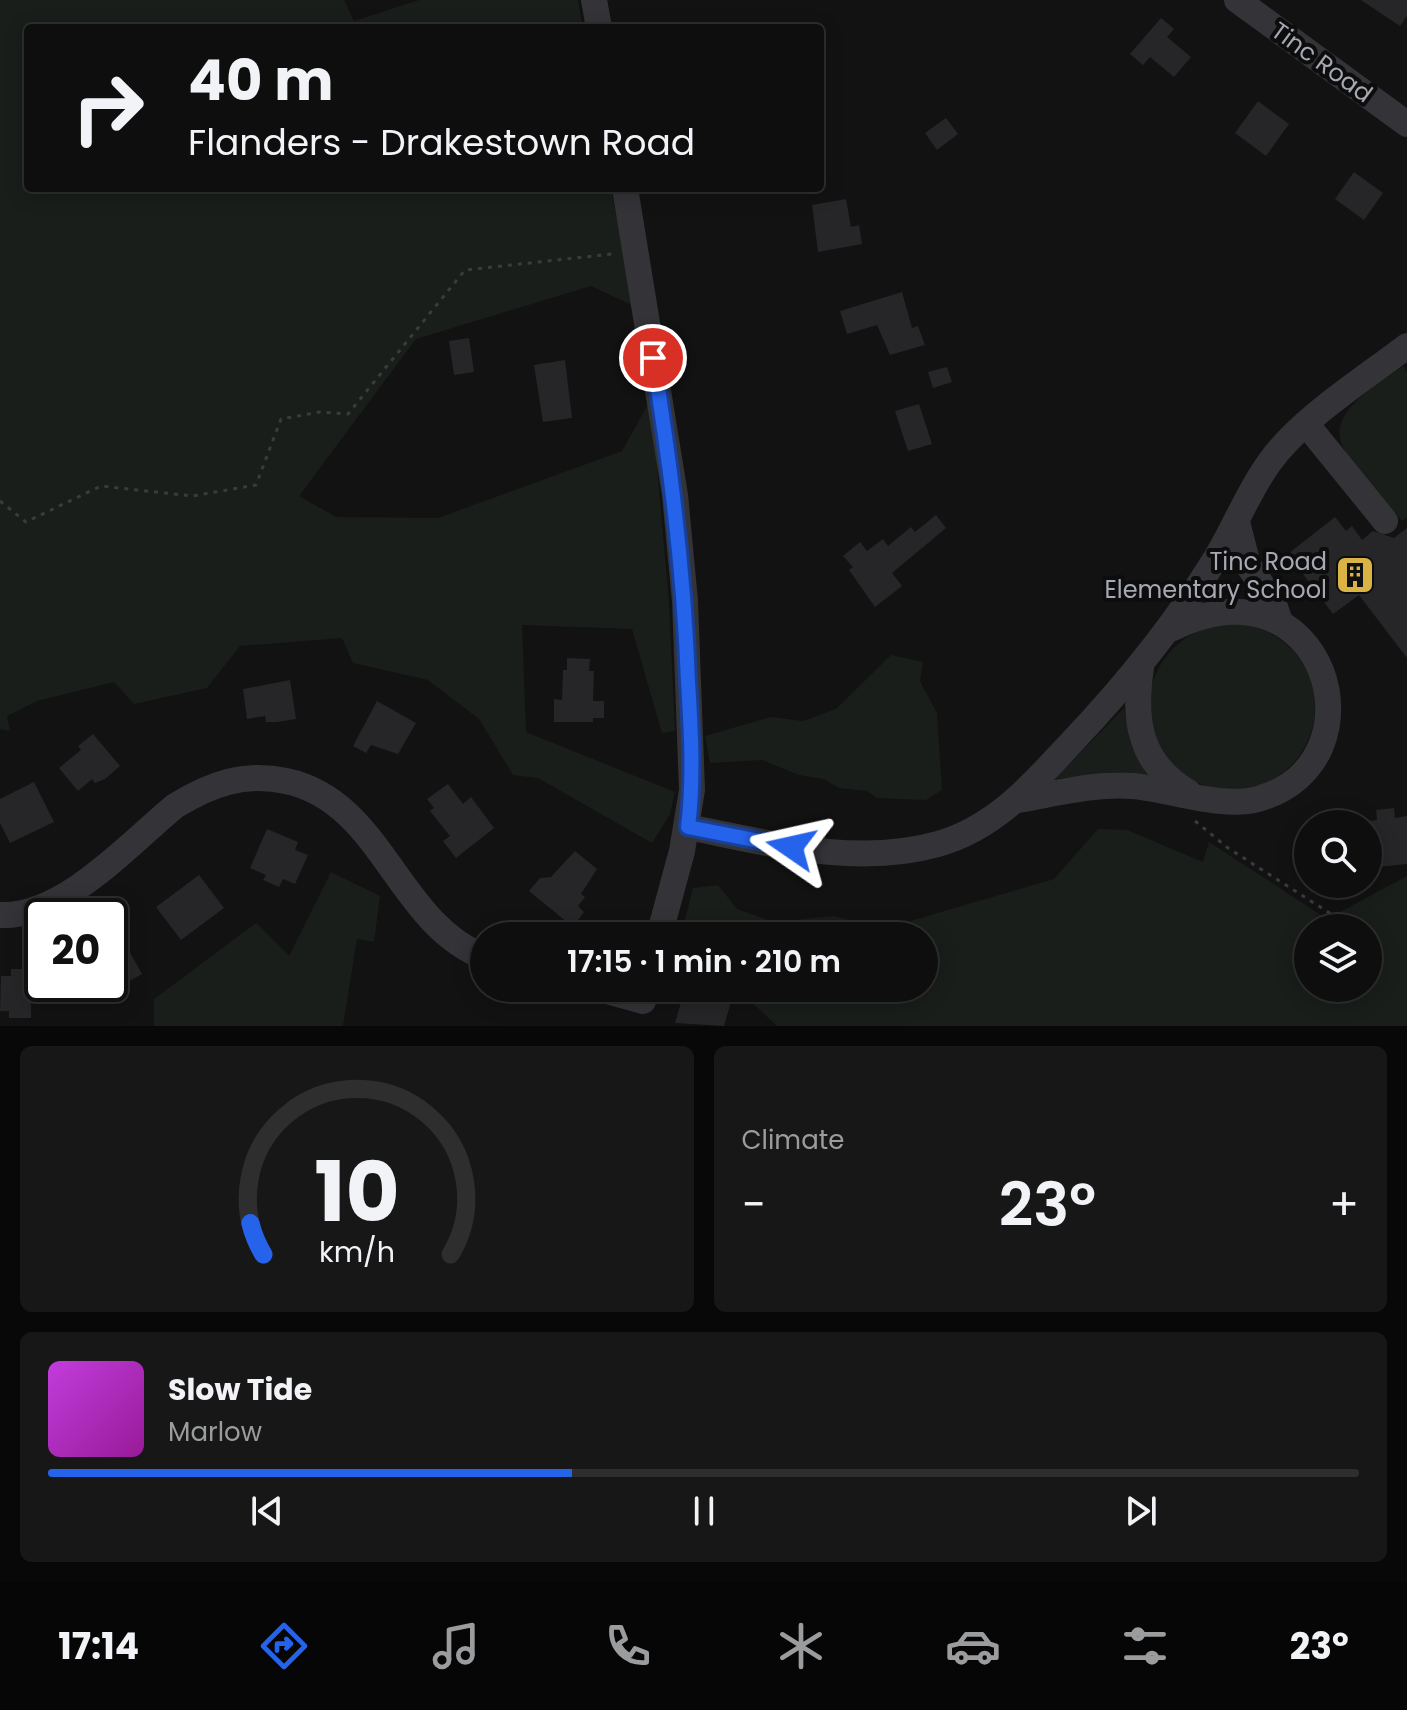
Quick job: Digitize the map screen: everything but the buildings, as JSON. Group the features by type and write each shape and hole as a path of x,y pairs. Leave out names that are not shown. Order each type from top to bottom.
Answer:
{"street":[{"path":"594,0 598,24"},
{"name":"Tinc Road","path":"1237,0 1407,124"},
{"path":"626,192 682,556 692,765 688,827 663,922"},
{"path":"688,827 811,850 904,851 956,838 1018,800 1141,667 1170,629 1237,522 1270,461 1307,425 1407,346"},
{"path":"1307,425 1385,521"},
{"path":"1237,522 1248,565 1273,601 1280,622"},
{"path":"1018,800 1130,785 1192,806 1256,800 1289,784 1314,757 1327,721 1326,682 1308,647 1280,622 1259,613 1226,610 1193,618 1170,629"},
{"path":"1141,667 1136,701 1140,736 1158,768 1192,806"},
{"path":"0,915 33,911 63,898 175,806 195,794 234,779 271,778 315,789 343,807 437,926 470,948"}],"path":[{"path":"0,501 26,522 101,486 192,496 256,485 281,419 320,412 348,414 465,270 636,251"},
{"path":"1192,806 1228,848 1331,914"}],"shaded area":[{"path":"0,0 344,0 354,21 419,0 578,0 582,24 24,24 24,192 612,192 634,306 591,286 416,339 299,496 336,517 438,518 622,451 651,399 669,602 675,731 662,733 632,629 522,625 526,732 675,792 670,814 652,843 538,778 513,775 479,719 428,680 353,663 342,638 240,646 207,688 134,704 114,682 37,701 7,716 10,731 0,729"},
{"path":"1404,366 1407,373 1407,517 1402,521 1361,474 1340,439 1341,424 1351,407 1371,388"},
{"path":"1232,624 1264,630 1291,648 1309,675 1315,707 1309,739 1291,766 1264,784 1232,790 1200,784 1173,766 1155,739 1149,707 1155,675 1173,648 1200,630"},
{"path":"891,655 923,662 920,681 937,713 942,790 926,800 877,798 867,791 839,788 824,779 799,775 762,760 710,763 705,736 771,717 803,721 836,709"},
{"path":"1124,708 1130,743 1147,775 1117,772 1055,779"},
{"path":"1098,829 1127,830 1203,862 1209,842 1319,914 1294,914 1294,1002 1382,1002 1382,914 1336,914 1366,898 1382,898 1382,889 1407,876 1407,1026 777,1026 751,1002 938,1002 938,922 907,922 1054,879"},
{"path":"331,872 380,896 374,942 357,939 343,1026 154,1026 154,999 256,923 289,956"},
{"path":"718,885 737,909 774,922 684,922 693,888"},
{"path":"834,916 857,922 774,922"}],"place":[{"name":"Tinc Road Elementary School","path":"1355,575"}],"route":[{"path":"653,358 682,556 692,777 688,827 791,847"}]}
